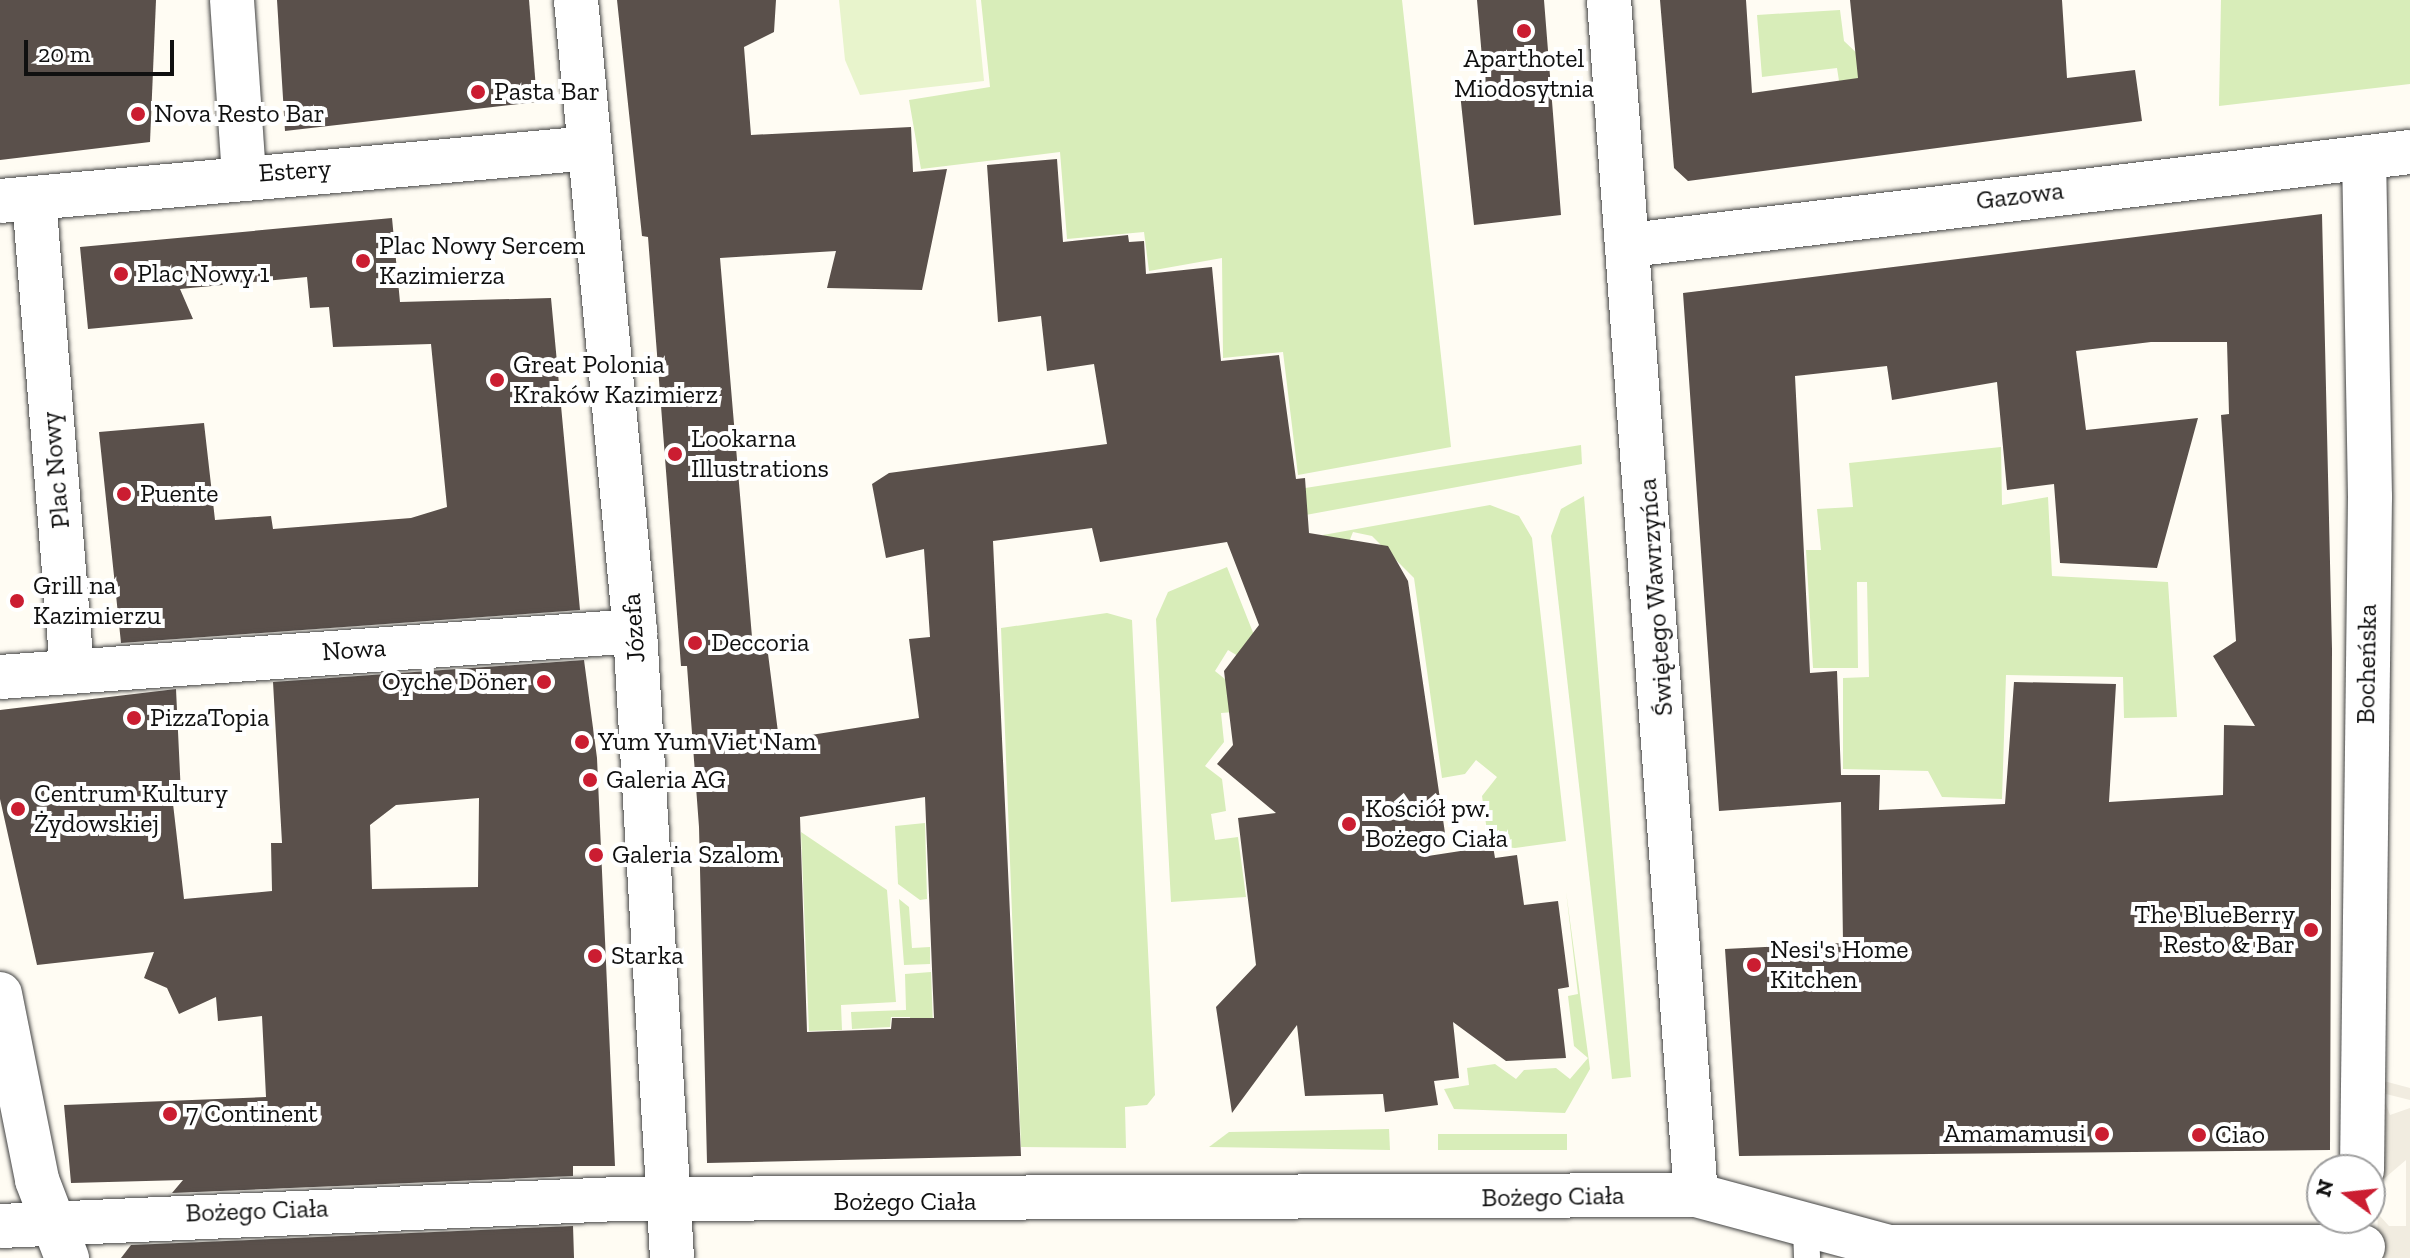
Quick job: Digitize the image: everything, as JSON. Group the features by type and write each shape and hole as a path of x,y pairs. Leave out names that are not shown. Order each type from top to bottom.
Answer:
{"street":[{"path":"232,0 244,175"},
{"name":"Józefa","path":"576,0 635,631 672,1258"},
{"name":"Świętego Wawrzyńca","path":"1609,0 1630,245 1696,1195"},
{"name":"Estery","path":"17,200 244,175 590,148"},
{"name":"Gazowa","path":"1630,245 2410,152"},
{"name":"Bocheńska","path":"2362,1154 2370,497 2364,158"},
{"name":"Plac Nowy","path":"17,200 72,669"},
{"name":"Nowa","path":"72,669 635,631"},
{"path":"0,677 72,669"},
{"path":"0,994 37,1180 60,1239"},
{"name":"Bożego Ciała","path":"0,1226 60,1239 668,1202 1696,1195 1806,1243 1889,1247 2363,1241"}],"green space":[{"path":"839,0 976,0 984,81 860,95 845,60"},
{"path":"981,0 1402,0 1451,447 1298,475 1283,352 1223,358 1222,258 1149,271 1144,232 1067,239 1060,152 921,169 909,100 990,87"},
{"path":"2221,0 2410,0 2410,84 2219,106"},
{"path":"1840,10 1844,41 1882,77 1839,81 1837,68 1762,77 1757,15"},
{"path":"1581,445 1582,464 1284,519 1286,491"},
{"path":"2001,447 2002,505 2048,497 2052,576 2168,582 2177,717 2124,718 2123,677 2006,675 2002,799 1942,797 1928,771 1843,769 1843,678 1869,677 1867,582 1857,582 1858,668 1813,668 1806,550 1821,550 1817,509 1853,507 1849,463"},
{"path":"1584,496 1631,1077 1612,1079 1551,536 1561,509"},
{"path":"1490,505 1519,516 1532,538 1566,841 1515,848 1502,847 1501,836 1488,838 1482,796 1497,777 1476,760 1465,774 1442,778 1414,578 1372,536 1353,532 1347,547 1331,549 1323,535"},
{"path":"1227,567 1260,650 1243,659 1228,650 1215,671 1231,684 1234,712 1221,713 1224,742 1205,766 1222,779 1226,811 1211,814 1215,840 1238,837 1246,897 1171,902 1156,619 1168,592"},
{"path":"1107,613 1132,620 1155,1095 1147,1105 1125,1107 1126,1148 1021,1147 1001,628"},
{"path":"925,823 927,899 920,900 898,884 895,826"},
{"path":"801,832 887,890 896,1002 841,1005 842,1030 809,1031"},
{"path":"1566,891 1590,1069 1565,1113 1454,1109 1444,1089 1469,1085 1467,1068 1495,1064 1516,1079 1524,1070 1556,1068 1570,1079 1588,1058 1574,1046 1568,996 1578,994"},
{"path":"899,899 909,907 912,948 930,947 930,964 904,965"},
{"path":"931,972 933,1026 911,1027 910,1017 891,1017 890,1027 852,1029 851,1012 906,1010 905,974"},
{"path":"1389,1129 1390,1150 1209,1147 1229,1132"},
{"path":"1438,1134 1567,1134 1567,1150 1438,1150"}],"shaded area":[{"path":"2380,1080 2410,1088 2410,1100 2382,1093 2390,1115 2410,1108 2410,1258 2377,1258 2377,1234 2386,1234 2386,1223 2389,1226 2406,1226 2406,1160 2386,1177 2386,1154 2379,1154"}],"building":[{"path":"0,0 156,0 150,142 0,160"},
{"path":"277,0 529,0 537,102 285,131"},
{"path":"617,0 776,0 774,32 744,47 751,135 911,127 913,172 947,169 922,290 827,288 836,251 720,258 752,637 766,638 779,740 919,718 909,639 930,637 924,549 886,558 872,484 889,473 1107,444 1094,364 1047,371 1041,316 998,322 987,165 1057,159 1063,242 1128,235 1129,242 1144,241 1146,274 1212,267 1221,361 1279,355 1296,479 1305,478 1309,533 1388,546 1408,581 1445,833 1428,856 1493,846 1495,858 1517,855 1524,905 1558,901 1569,987 1558,989 1566,1058 1506,1061 1453,1022 1459,1078 1434,1081 1438,1105 1385,1112 1383,1094 1305,1096 1297,1025 1232,1113 1216,1007 1256,965 1238,818 1276,813 1217,764 1233,745 1224,671 1259,625 1227,542 1100,562 1092,528 993,541 1021,1156 707,1163 699,827 687,666 681,666 648,237 642,236","holes":["925,797 934,1018 892,1018 891,1029 807,1032 800,817"]},
{"path":"1477,0 1544,0 1561,215 1474,225 1460,93 1485,92"},
{"path":"1660,0 1746,0 1752,93 1858,78 1850,0 2062,0 2067,78 2135,70 2142,121 1688,181 1674,168"},
{"path":"2322,214 2332,649 2330,1150 1739,1156 1725,949 1843,943 1841,802 1719,811 1683,293","holes":["2151,342 2227,342 2229,414 2221,415 2236,641 2213,656 2255,726 2224,725 2223,795 2109,802 2116,684 2014,682 2005,804 1879,810 1880,775 1841,775 1837,671 1810,673 1795,376 1887,366 1892,400 1997,382 2007,490 2054,484 2060,563 2157,568 2198,418 2086,430 2076,351"]},
{"path":"392,218 400,302 551,298 580,610 121,643 99,432 204,423 215,520 271,516 273,529 411,518 447,507 431,344 333,347 329,307 310,308 307,277 180,289 193,319 88,329 80,247"},
{"path":"584,660 597,758 615,1166 573,1166 573,1176 172,1193 183,1180 71,1183 64,1105 266,1097 262,1016 218,1021 216,997 179,1014 167,988 144,978 154,952 37,965 0,799 0,710 176,689 181,795 172,795 184,899 272,891 271,843 282,843 273,682","holes":["479,798 478,887 372,889 370,825 396,805"]},
{"path":"573,1226 574,1258 121,1258 131,1245"}],"place":[{"name":"Aparthotel Miodosytnia","path":"1524,31"},
{"name":"Pasta Bar","path":"478,92"},
{"name":"Nova Resto Bar","path":"138,114"},
{"name":"Plac Nowy Sercem Kazimierza","path":"363,261"},
{"name":"Plac Nowy 1","path":"121,274"},
{"name":"Great Polonia Kraków Kazimierz","path":"497,380"},
{"name":"Lookarna Illustrations","path":"675,454"},
{"name":"Puente","path":"124,494"},
{"name":"Grill na Kazimierzu","path":"17,601"},
{"name":"Deccoria","path":"695,643"},
{"name":"Oyche Döner","path":"544,682"},
{"name":"PizzaTopia","path":"134,718"},
{"name":"Yum Yum Viet Nam","path":"582,742"},
{"name":"Galeria AG","path":"590,780"},
{"name":"Centrum Kultury Żydowskiej","path":"18,809"},
{"name":"Kościół pw. Bożego Ciała","path":"1349,824"},
{"name":"Galeria Szalom","path":"596,855"},
{"name":"The BlueBerry Resto & Bar","path":"2311,930"},
{"name":"Starka","path":"595,956"},
{"name":"Nesi's Home Kitchen","path":"1754,965"},
{"name":"7 Continent","path":"170,1114"},
{"name":"Amamamusi","path":"2102,1134"},
{"name":"Ciao","path":"2199,1135"}]}
